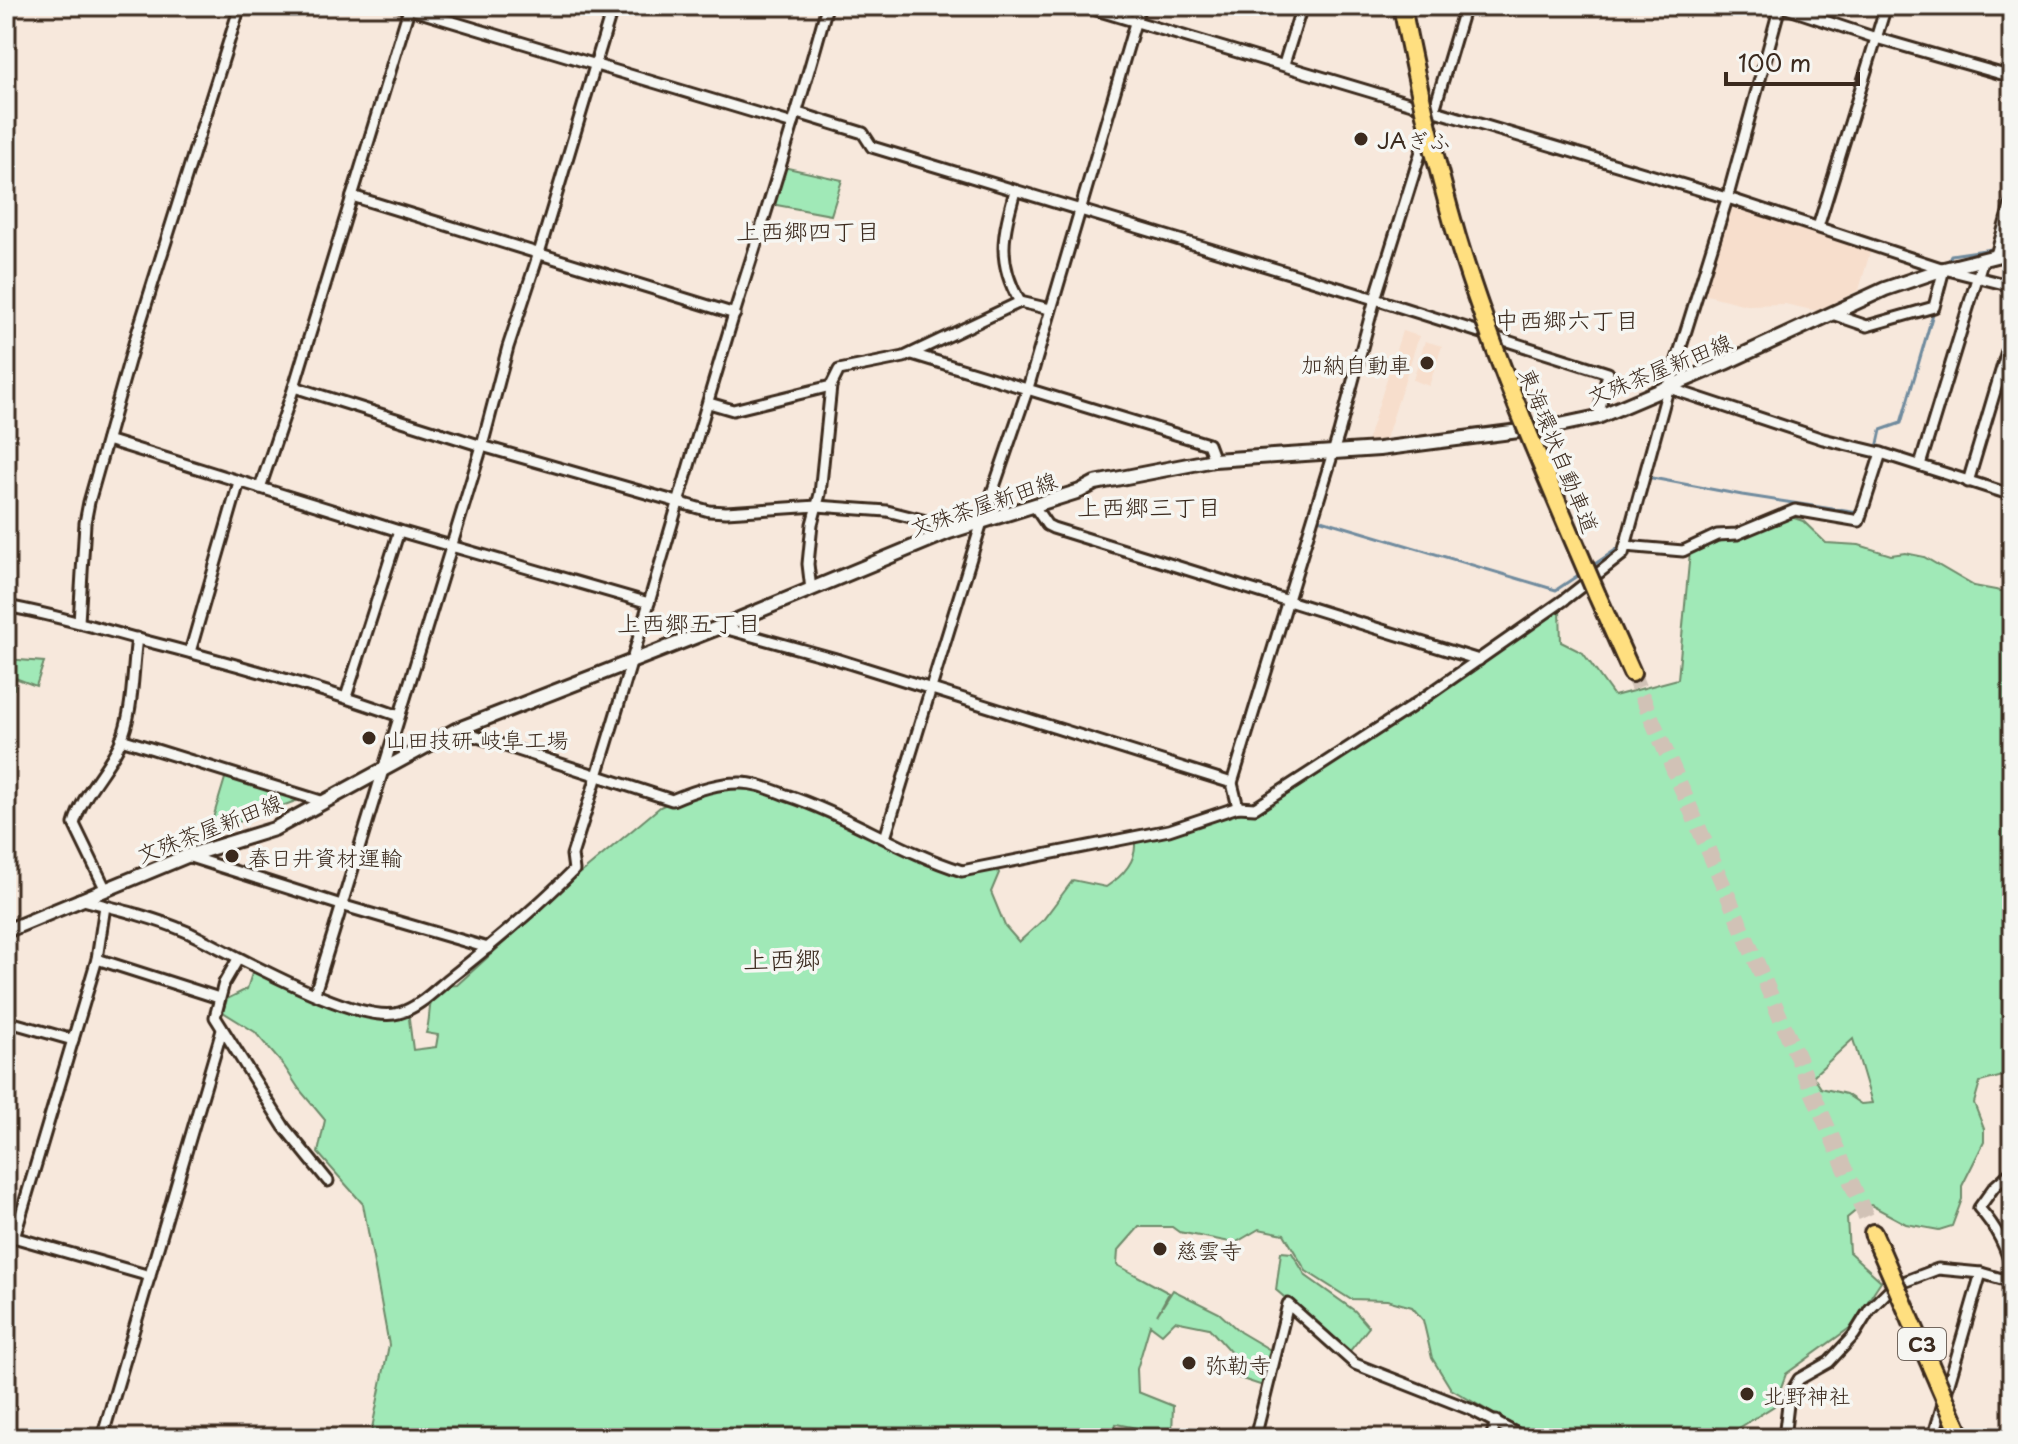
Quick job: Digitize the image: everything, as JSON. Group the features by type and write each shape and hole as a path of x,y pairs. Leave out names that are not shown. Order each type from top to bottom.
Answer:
{"highway":[{"name":"東海環状自動車道","path":"1402,6 1433,149 1458,239 1519,409 1632,673"},
{"name":"C3","path":"1873,1233 1962,1438"}],"main road":[{"name":"文殊茶屋新田線","path":"6,931 187,856 274,829 456,730 633,662 911,547 1080,491 1095,483 1214,460 1331,453 1513,432 1598,417 1669,388 1885,289 1944,269 2012,252"}],"street":[{"path":"79,622 85,523 135,340 240,6"},
{"path":"315,993 613,6"},
{"path":"79,899 184,931 315,993 370,1013 401,1013 488,948 574,870 572,855 798,113 827,6"},
{"path":"1083,6 1727,199 1944,269 2012,286"},
{"path":"885,838 982,522 1028,388 1140,6"},
{"path":"1284,64 1302,6"},
{"path":"1238,807 1232,783 1465,6"},
{"path":"456,730 672,800 735,783 753,784 807,802 934,862 962,871 1169,830 1238,807 1255,808 1479,660 1623,554 1780,6 1876,38 2012,77"},
{"path":"1818,227 1886,6"},
{"path":"260,488 352,196 404,7 793,124"},
{"path":"798,113 863,133 872,147 1608,373 1598,417"},
{"path":"1015,191 1005,226 1002,258 1011,288 1020,302"},
{"path":"352,196 735,314"},
{"path":"1920,465 1978,277 2012,199"},
{"path":"1832,314 1867,326 1934,307 1944,269"},
{"path":"811,590 808,564 831,386 839,370 912,354 1020,302 1050,309"},
{"path":"1968,482 2012,334"},
{"path":"912,354 1208,444 1214,460"},
{"path":"709,403 733,410 831,386"},
{"path":"294,387 482,446 634,487 679,504 726,512 817,506 887,511 938,524 982,522"},
{"path":"1669,388 1823,439 1881,453 2012,495"},
{"path":"107,440 399,531 649,603"},
{"path":"1625,546 1683,551 1717,535 1737,534 1795,510 1859,521 1881,453"},
{"path":"190,652 239,482"},
{"path":"1034,506 1047,525 1053,528 1479,660"},
{"path":"346,697 399,531"},
{"path":"6,606 190,652 346,697 399,716"},
{"path":"720,627 932,688 1232,783"},
{"path":"105,888 74,824 88,793 110,762 121,739 130,708 137,638"},
{"path":"121,739 321,801"},
{"path":"187,856 488,948"},
{"path":"105,906 97,959 10,1237 150,1276"},
{"path":"97,959 219,998"},
{"path":"238,959 219,998 215,1017 284,1127 328,1181"},
{"path":"6,1021 73,1040"},
{"path":"102,1438 222,1030"},
{"path":"2012,1171 1994,1187 1979,1208 1995,1226 2012,1272"},
{"path":"1784,1438 1789,1396 1799,1379 1829,1362 1854,1335 1870,1309 1893,1286 1938,1269 1981,1273 2012,1282"},
{"path":"1933,1438 1981,1273"},
{"path":"1255,1438 1288,1304 1355,1364 1496,1421 1525,1438"},
{"path":"1491,1438 1496,1421"}],"shaded area":[{"path":"1733,208 1871,249 1859,290 1817,311 1785,304 1746,305 1703,294 1728,210"},
{"path":"1402,331 1419,336 1385,442 1367,442"},
{"name":"加納自動車","path":"1425,341 1442,346 1429,386 1413,380"}],"green space":[{"path":"783,167 842,180 831,215 771,204"},
{"path":"1788,516 1803,521 1826,543 1859,545 1891,555 1905,553 1924,557 1974,586 2012,593 2012,1061 2007,1075 1980,1082 1974,1103 1984,1129 1984,1142 1962,1186 1962,1199 1952,1226 1939,1230 1906,1224 1871,1205 1858,1209 1847,1218 1849,1252 1881,1281 1851,1327 1786,1374 1774,1406 1723,1438 1529,1438 1528,1434 1451,1389 1432,1358 1423,1320 1412,1307 1387,1300 1350,1299 1306,1271 1284,1234 1259,1229 1235,1243 1179,1232 1172,1227 1139,1227 1118,1251 1117,1265 1169,1293 1157,1315 1173,1290 1219,1313 1240,1332 1272,1351 1263,1386 1233,1376 1234,1356 1209,1328 1175,1321 1162,1334 1150,1325 1137,1369 1138,1392 1173,1406 1172,1435 1116,1424 1111,1438 370,1438 389,1345 363,1204 318,1153 325,1120 255,1032 223,1012 227,999 247,989 253,970 322,1001 363,1014 408,1011 413,1050 436,1047 438,1035 426,1033 433,994 446,986 457,985 575,878 660,807 702,787 770,785 860,833 944,867 958,869 995,864 999,873 991,892 1005,926 1019,942 1043,920 1073,880 1106,887 1119,877 1133,857 1133,833 1246,812 1298,788 1560,609 1561,642 1583,653 1614,696 1678,679 1690,552","holes":["1853,1039 1872,1103 1861,1104 1846,1094 1821,1088 1813,1076"]},
{"path":"6,659 44,662 36,686 15,678 14,689 6,688"},
{"path":"226,775 301,799 228,826 210,828"},
{"path":"1281,1252 1292,1253 1306,1276 1355,1311 1369,1327 1349,1352 1276,1290"}],"waterway":[{"path":"1948,265 1951,255 2012,246"},
{"path":"1877,448 1881,430 1901,423 1934,310"},
{"path":"1647,479 1858,513"},
{"path":"1315,518 1556,590 1580,574"},
{"path":"1589,568 1623,545"}],"tunnel":[{"path":"1632,673 1873,1233"}],"place":[{"name":"JAぎふ","path":"1361,139"},
{"name":"加納自動車","path":"1427,363"},
{"name":"山田技研 岐阜工場","path":"369,738"},
{"name":"春日井資材運輸","path":"232,856"},
{"name":"慈雲寺","path":"1160,1249"},
{"name":"弥勒寺","path":"1189,1363"},
{"name":"北野神社","path":"1747,1394"}],"district":[{"name":"上西郷四丁目","path":"808,230"},
{"name":"中西郷六丁目","path":"1567,319"},
{"name":"上西郷三丁目","path":"1149,506"},
{"name":"上西郷五丁目","path":"689,622"},
{"name":"上西郷","path":"782,958"}]}
